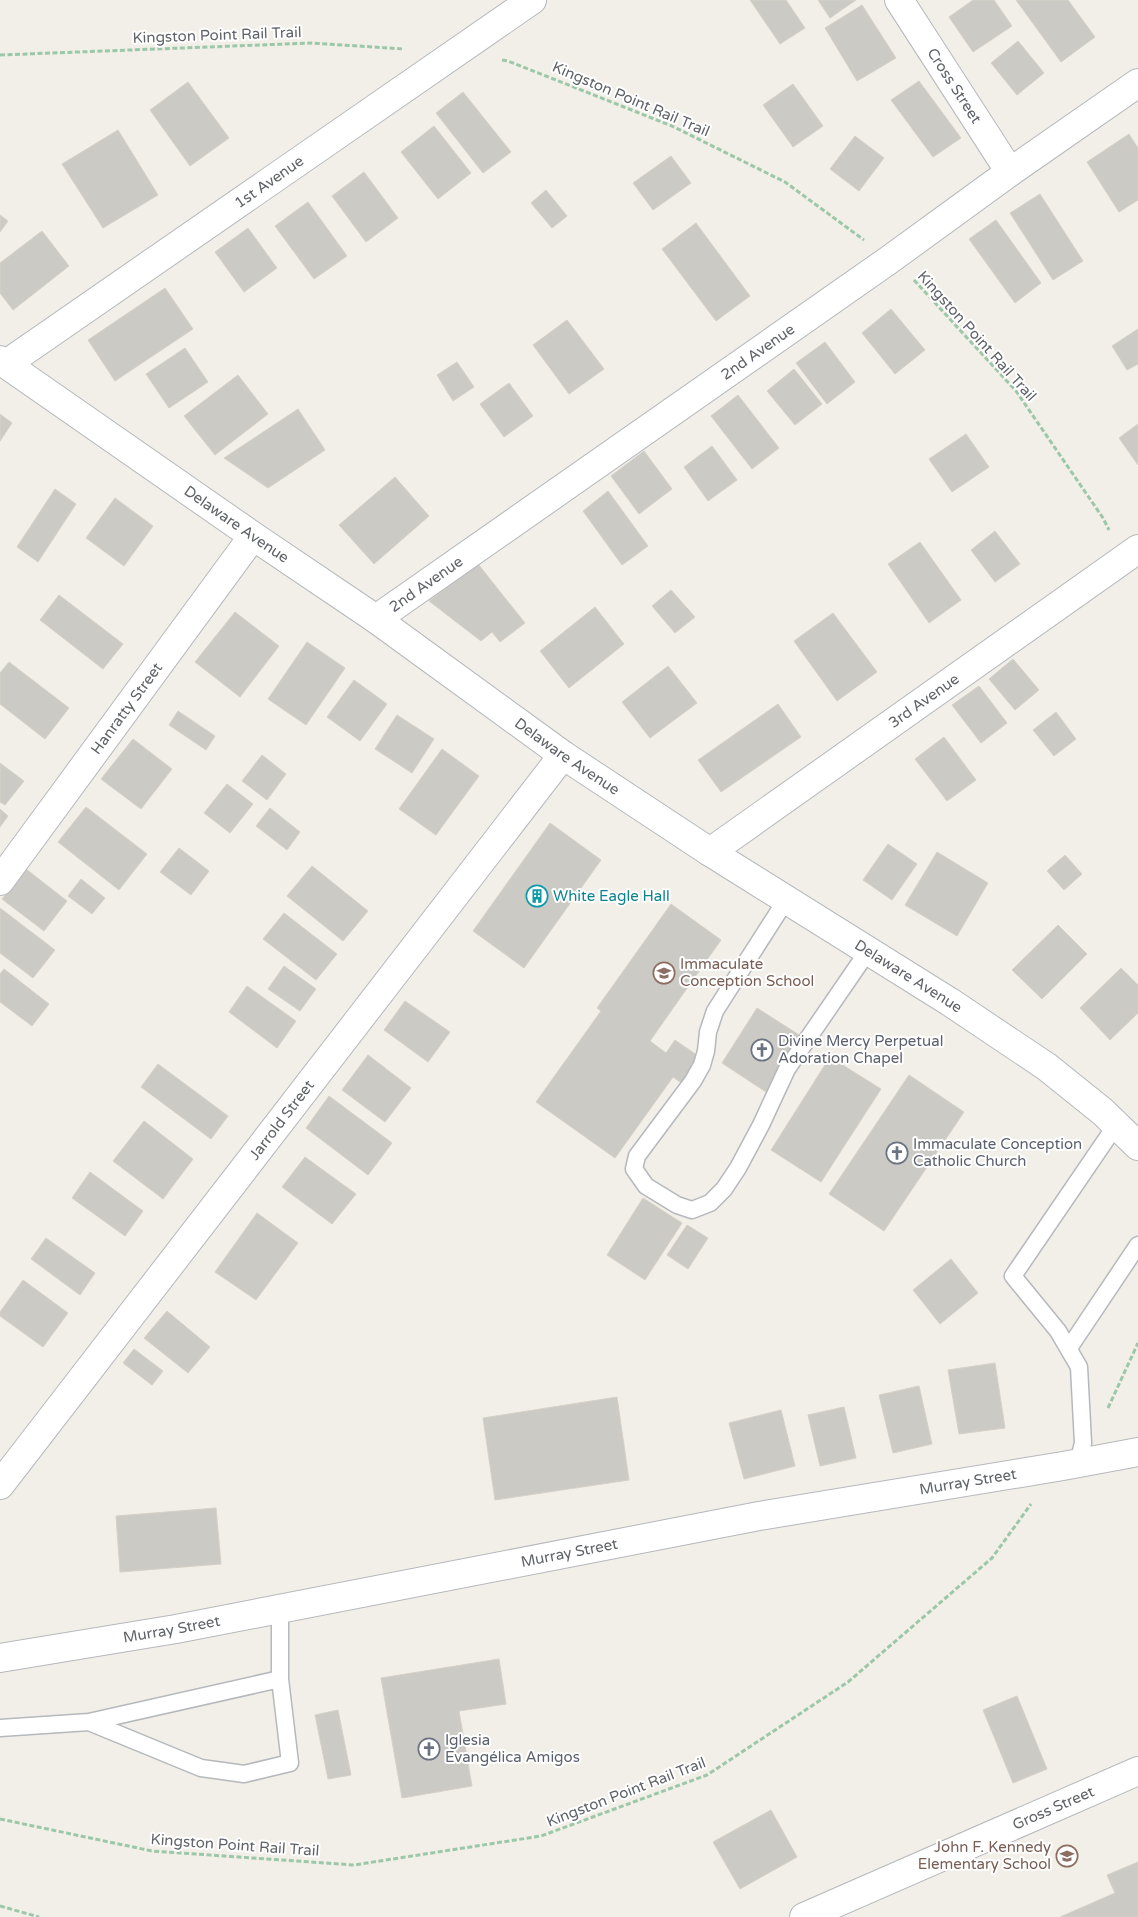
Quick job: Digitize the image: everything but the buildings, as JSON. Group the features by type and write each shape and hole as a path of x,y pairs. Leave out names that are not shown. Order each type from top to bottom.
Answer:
{"street":[{"name":"1st Avenue","path":"3,362 532,0"},
{"name":"Cross Street","path":"899,0 1010,172"},
{"name":"2nd Avenue","path":"376,619 889,260 1010,172 1138,83"},
{"name":"Delaware Avenue","path":"3,362 376,619 563,755 710,852 950,1002 1048,1067 1103,1112 1138,1146"},
{"name":"Hanratty Street","path":"0,881 253,536"},
{"name":"3rd Avenue","path":"710,852 1130,554"},
{"name":"Jarrold Street","path":"0,1485 563,755"},
{"name":"Murray Street","path":"0,1658 176,1629 1075,1457 1138,1452"},
{"name":"Gross Street","path":"804,1917 1138,1770"}],"lane":[{"path":"786,900 715,1011 708,1032 704,1058 698,1073 637,1156 634,1169 646,1186 654,1191 677,1205 692,1210 710,1203 724,1189 738,1168 761,1125 787,1070 868,951"},
{"path":"1075,1457 1080,1367 1058,1331 1013,1276 1116,1125"},
{"path":"1068,1348 1138,1245"},
{"path":"90,1722 201,1768 244,1774 290,1762 280,1679 280,1609"},
{"path":"0,1728 90,1722 280,1679"}],"path":[{"name":"Kingston Point Rail Trail","path":"0,55 312,43 399,48 508,61 672,126 785,182 864,240 916,282 1016,391 1130,554"},
{"name":"Kingston Point Rail Trail","path":"0,1819 152,1851 354,1865 541,1836 706,1775 848,1682 992,1558 1036,1497 1075,1457 1102,1422 1138,1343"},
{"path":"0,1906 39,1917"}],"place":[{"name":"White Eagle Hall","path":"537,896"},
{"name":"Immaculate Conception School","path":"664,973"},
{"name":"Divine Mercy Perpetual Adoration Chapel","path":"762,1050"},
{"name":"Immaculate Conception Catholic Church","path":"897,1153"},
{"name":"Iglesia Evangélica Amigos","path":"429,1749"},
{"name":"John F. Kennedy Elementary School","path":"1067,1856"}]}
